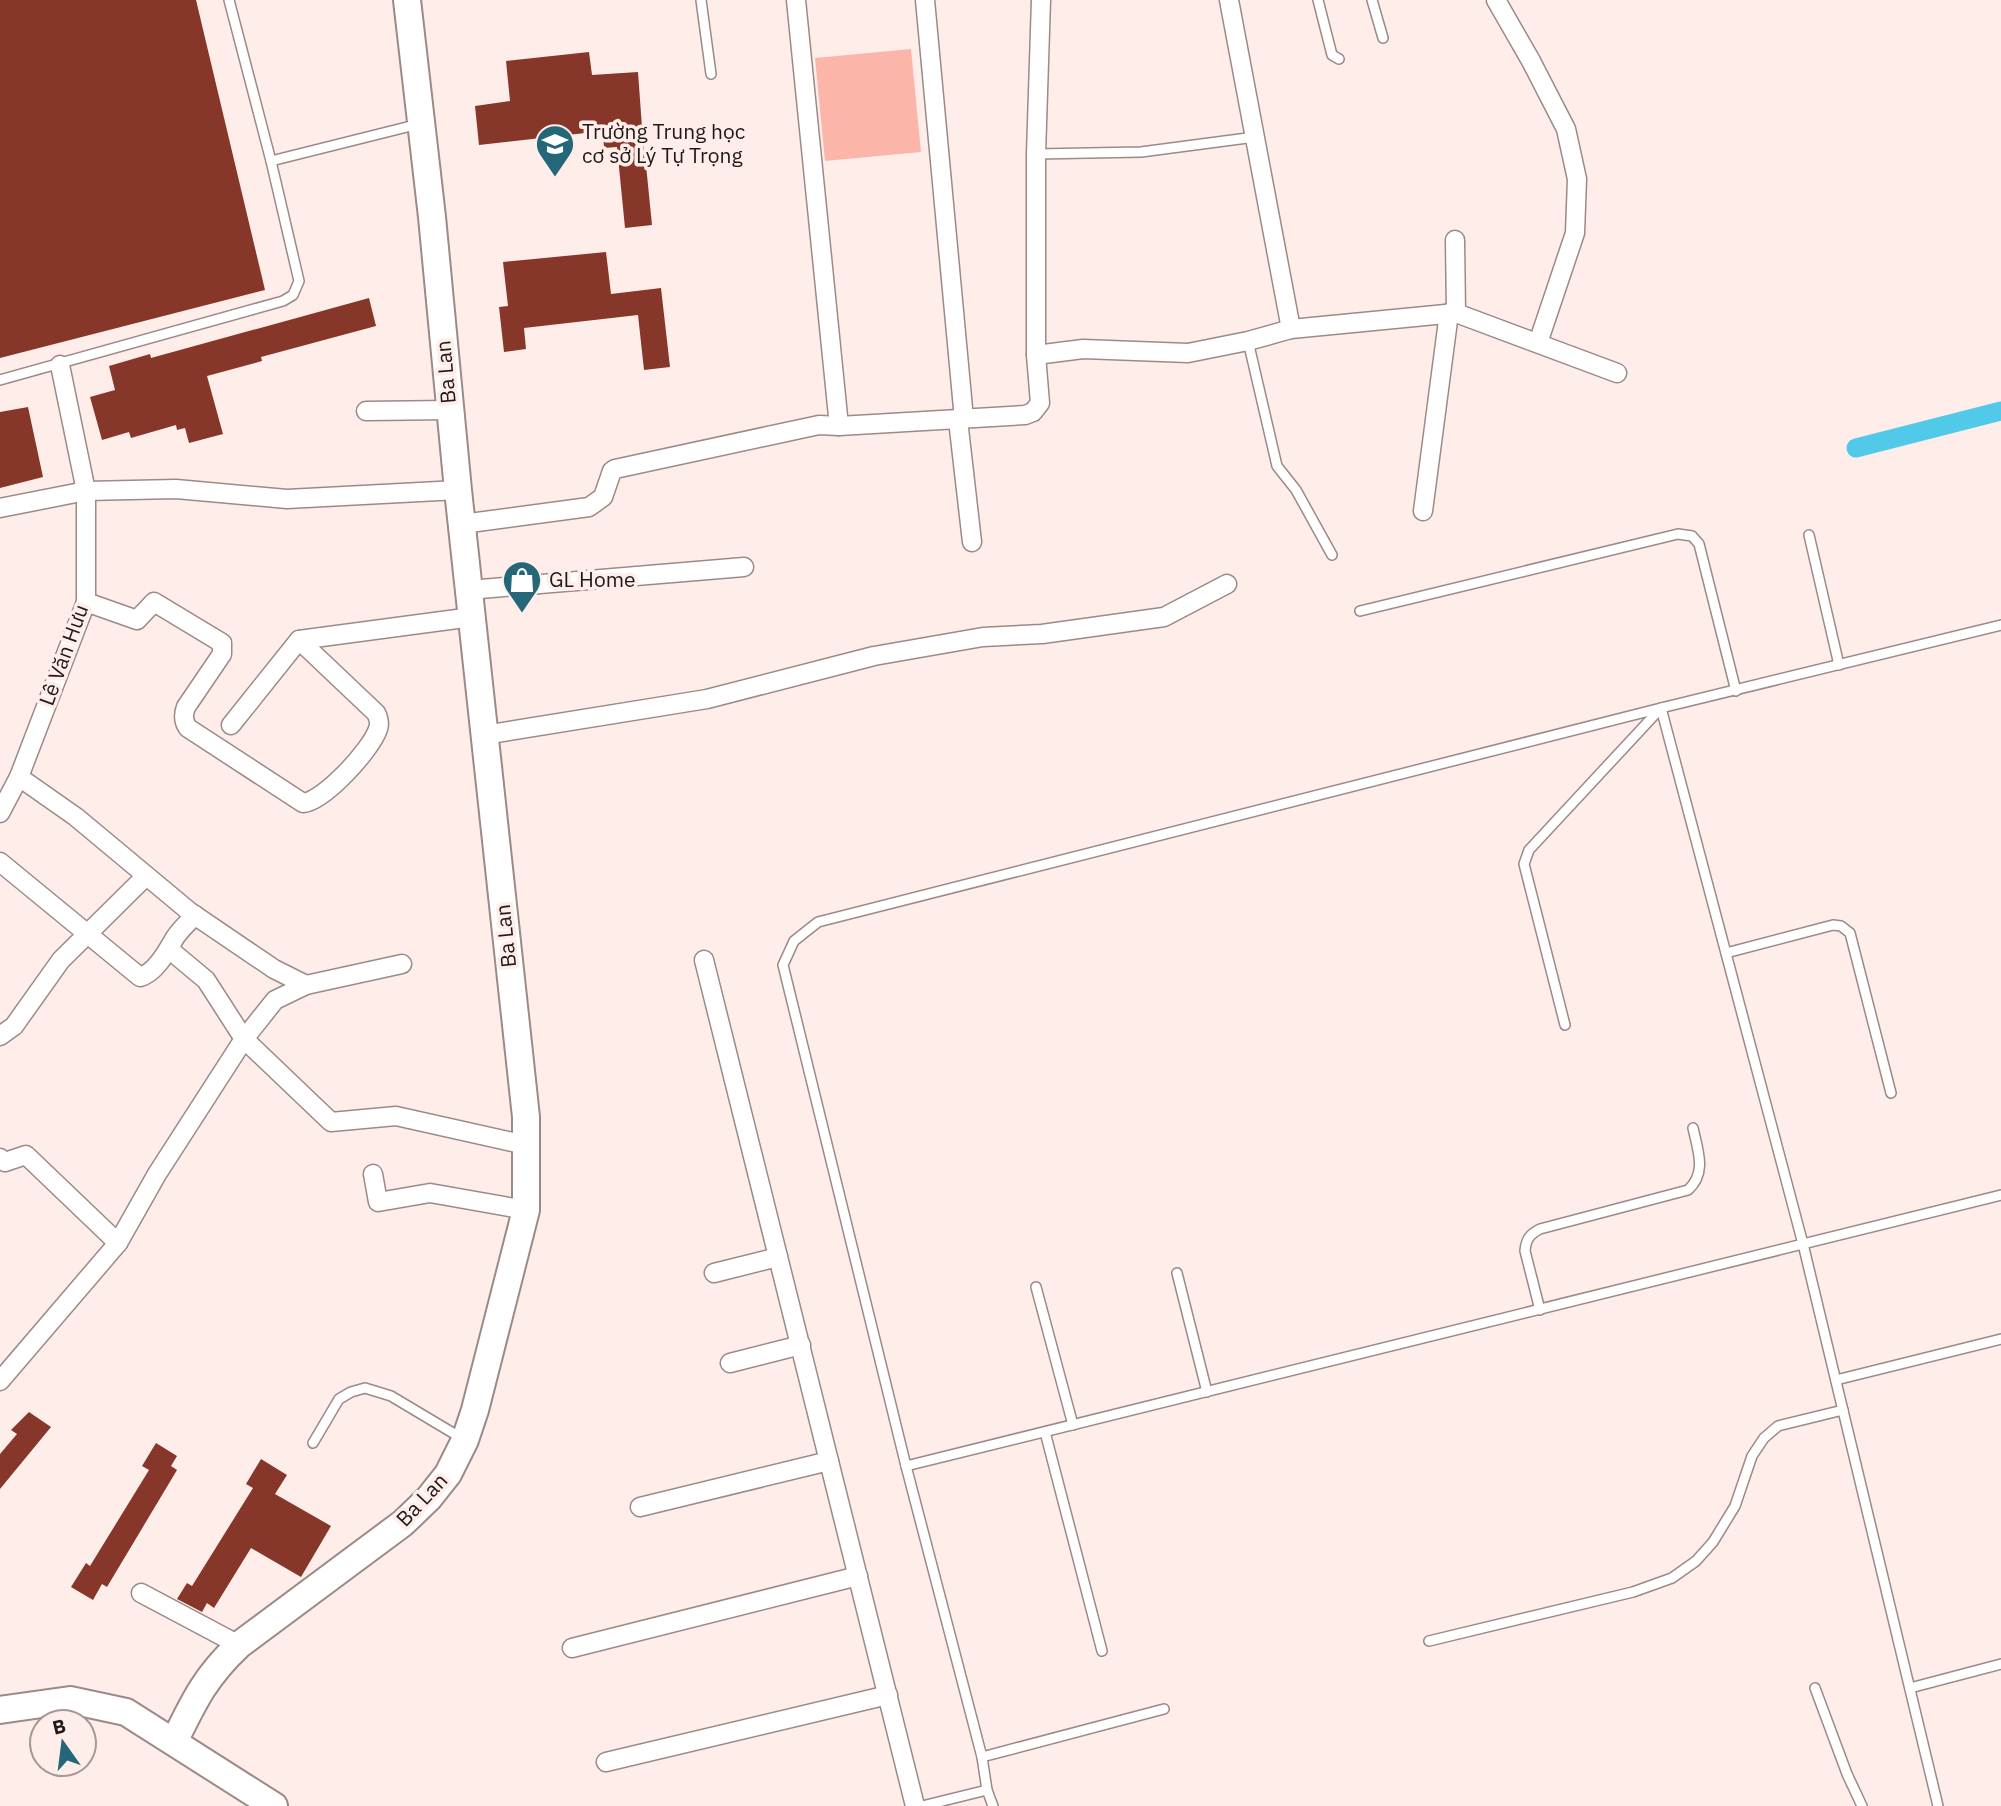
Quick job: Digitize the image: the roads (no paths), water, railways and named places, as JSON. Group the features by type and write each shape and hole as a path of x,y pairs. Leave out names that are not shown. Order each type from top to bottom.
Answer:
{"street":[{"name":"Ba Lan","path":"174,1742 199,1691 222,1661 239,1645 403,1523 429,1498 448,1474 465,1440 526,1210 526,1117 407,0"},
{"path":"796,0 839,426"},
{"path":"925,0 972,542"},
{"path":"462,524 593,505 603,497 612,471 617,468 819,425 961,419 1025,415 1033,412 1040,403 1036,355 1036,154 1041,0"},
{"path":"1229,0 1291,328"},
{"path":"1496,0 1566,128 1577,179 1576,233 1538,343"},
{"path":"1423,511 1452,313 1455,240"},
{"path":"1036,355 1083,349 1188,353 1248,341 1291,328 1452,313 1617,373"},
{"name":"Lê Văn Hưu","path":"0,813 19,776 86,602 86,491 61,365"},
{"path":"366,411 450,411"},
{"path":"0,508 86,491 176,489 287,499 458,490"},
{"path":"469,590 744,567"},
{"path":"484,735 707,699 874,656 983,637 1042,635 1164,617 1227,584"},
{"path":"86,602 137,620 154,602 222,643 222,654 183,713 185,723 188,728 303,803 314,801 356,763 374,737 379,724 376,713 299,640"},
{"path":"232,725 299,640 472,617"},
{"path":"19,776 68,811 195,915 274,969 306,985"},
{"path":"0,862 140,976 145,975 170,950 172,941 195,915"},
{"path":"0,1036 14,1026 61,960 146,876"},
{"path":"170,950 206,980 244,1040 331,1122 396,1116 526,1145"},
{"path":"704,960 915,1806"},
{"path":"0,1381 118,1243 157,1174 244,1040 275,1000 306,985 401,964"},
{"path":"2,1162 26,1156 118,1243"},
{"path":"373,1174 378,1202 430,1194 526,1210"},
{"path":"714,1273 778,1257"},
{"path":"730,1363 800,1345"},
{"path":"640,1507 829,1461"},
{"path":"572,1648 858,1576"},
{"path":"141,1593 239,1645"},
{"path":"606,1762 888,1695"},
{"path":"0,1710 70,1700 126,1713 274,1806"}],"lane":[{"path":"0,380 282,301 293,295 299,281 229,0"},
{"path":"702,0 711,74"},
{"path":"1318,0 1332,55 1339,59"},
{"path":"1372,0 1383,38"},
{"path":"271,161 422,124"},
{"path":"1036,154 1141,152 1255,137"},
{"path":"1248,341 1277,466 1296,490 1332,555"},
{"path":"1360,611 1678,534 1692,536 1699,544 1736,691"},
{"path":"1809,535 1839,664"},
{"path":"993,1806 783,965 794,941 818,922 1661,708 2001,625"},
{"path":"1661,708 1804,1244 1938,1806"},
{"path":"1565,1025 1524,864 1529,849 1661,708"},
{"path":"1726,953 1833,925 1841,926 1850,933 1891,1093"},
{"path":"1540,1310 1525,1251 1531,1233 1688,1190 1700,1175 1693,1128"},
{"path":"906,1466 2001,1195"},
{"path":"1177,1273 1207,1392"},
{"path":"1036,1287 1073,1426"},
{"path":"1836,1380 2001,1339"},
{"path":"313,1443 339,1399 365,1388 391,1396 465,1440"},
{"path":"1429,1641 1633,1592 1672,1578 1696,1561 1713,1542 1735,1506 1752,1456 1764,1438 1778,1426 1843,1410"},
{"path":"1045,1433 1102,1651"},
{"path":"1910,1688 2001,1664"},
{"path":"1815,1688 1862,1806"},
{"path":"982,1757 1164,1709"},
{"path":"922,1806 987,1790"}],"waterway":[{"path":"1856,448 2001,411"}],"place":[{"name":"Trường Trung học cơ sở Lý Tự Trọng","path":"555,178"},
{"name":"GL Home","path":"522,614"}]}
